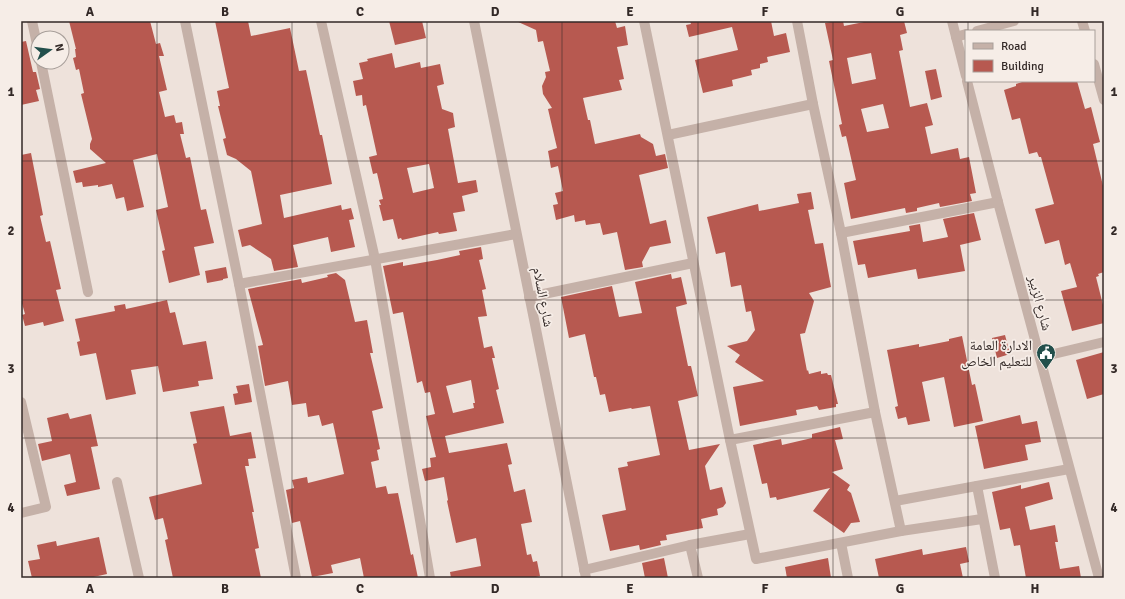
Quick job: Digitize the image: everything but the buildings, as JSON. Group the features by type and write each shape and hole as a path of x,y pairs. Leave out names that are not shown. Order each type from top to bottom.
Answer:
{"street":[{"path":"185,21 239,284 296,578"},
{"path":"321,21 375,259 430,578"},
{"name":"شارع السلام","path":"474,21 585,574"},
{"path":"644,21 693,263 756,559 901,531 982,520"},
{"path":"797,21 813,104 841,233 875,412 901,531"},
{"path":"952,21 965,72"},
{"path":"981,30 1014,21"},
{"path":"956,37 965,34"},
{"path":"1095,68 1104,100"},
{"path":"43,70 88,292"},
{"name":"شارع الزبير","path":"967,82 1099,578"},
{"path":"668,135 813,104"},
{"path":"841,233 998,202"},
{"path":"239,284 516,234"},
{"path":"529,298 693,263"},
{"path":"1041,357 1104,342"},
{"path":"21,402 46,507 21,513"},
{"path":"730,440 875,412"},
{"path":"895,501 1069,468"},
{"path":"117,482 139,578"},
{"path":"977,486 982,520 994,578"},
{"path":"585,574 690,545 750,534"},
{"path":"841,543 848,578"},
{"path":"690,545 698,578"}],"place":[{"name":"الادارة العامة للتعليم الخاص","path":"1046,370"}]}
